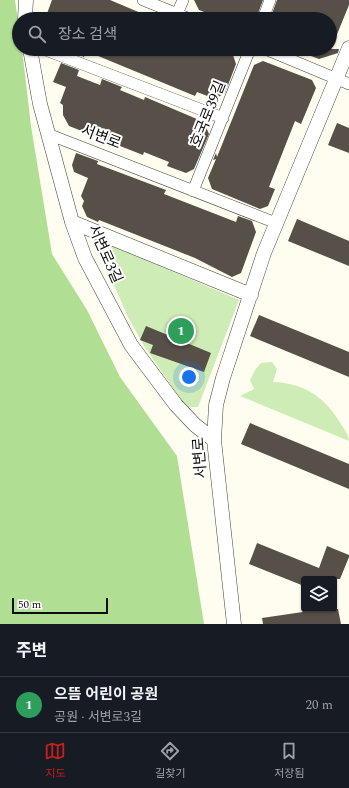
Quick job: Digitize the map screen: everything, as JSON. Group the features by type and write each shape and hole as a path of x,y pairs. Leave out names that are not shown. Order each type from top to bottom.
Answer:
{"street":[{"path":"25,12 26,0"},
{"path":"143,0 172,12"},
{"path":"178,12 183,0"},
{"path":"266,12 270,0"},
{"name":"서변로","path":"234,624 214,440 216,405 223,378 264,253 276,223 343,81 349,48"},
{"name":"서변로3길","path":"31,56 40,104 72,222 85,258 131,345 176,406 195,425 214,440"},
{"path":"61,56 223,118"},
{"name":"호국로39길","path":"194,191 247,56"},
{"path":"282,56 343,81"},
{"name":"서변로","path":"48,134 276,223"},
{"path":"72,222 251,295"}],"green space":[{"path":"0,0 15,0 17,12 12,12 12,56 23,56 31,126 52,254 87,310 120,377 177,456 204,624 0,624"},
{"path":"93,237 239,300 198,407 186,407 144,346 128,317"},
{"path":"272,362 277,369 273,382 294,385 313,393 321,399 335,414 346,432 349,441 240,396 254,389 250,380 255,370 261,363"}],"building":[{"path":"52,0 110,0 138,12 48,12"},
{"path":"194,0 263,0 259,12 204,12 199,10"},
{"path":"277,0 349,0 349,5 337,34 337,12 273,12"},
{"path":"98,56 233,56 236,64 225,93 215,99 197,92 195,96"},
{"path":"311,56 328,56 319,59"},
{"path":"263,61 312,80 316,88 301,124 295,121 269,187 275,189 268,206 260,209 212,189 208,178 216,159 213,160 216,153 217,157 254,65"},
{"path":"61,63 79,70 77,76 100,85 102,79 122,87 120,90 144,100 145,97 204,122 209,134 194,169 186,173 167,166 169,162 144,152 143,155 69,126 63,115 63,105 60,103 66,87 53,82"},
{"path":"337,123 349,128 349,153 328,145"},
{"path":"76,153 98,161 97,164 166,190 164,194 236,222 238,216 252,221 256,232 241,273 232,277 195,258 99,220 98,222 87,217 82,206 84,201 81,196 88,178 74,172 72,165"},
{"path":"297,219 349,241 349,266 288,241"},
{"path":"259,315 349,352 349,377 250,336"},
{"path":"146,326 211,353 204,372 150,353 153,345 140,340"},
{"path":"250,423 349,464 349,489 241,444"},
{"path":"257,543 319,568 327,546 349,555 340,579 337,579 337,576 301,576 301,585 249,564"},
{"path":"338,609 341,624 263,624 262,618 303,612 337,612"}],"place":[{"name":"으뜸 어린이 공원","path":"181,331"}]}
